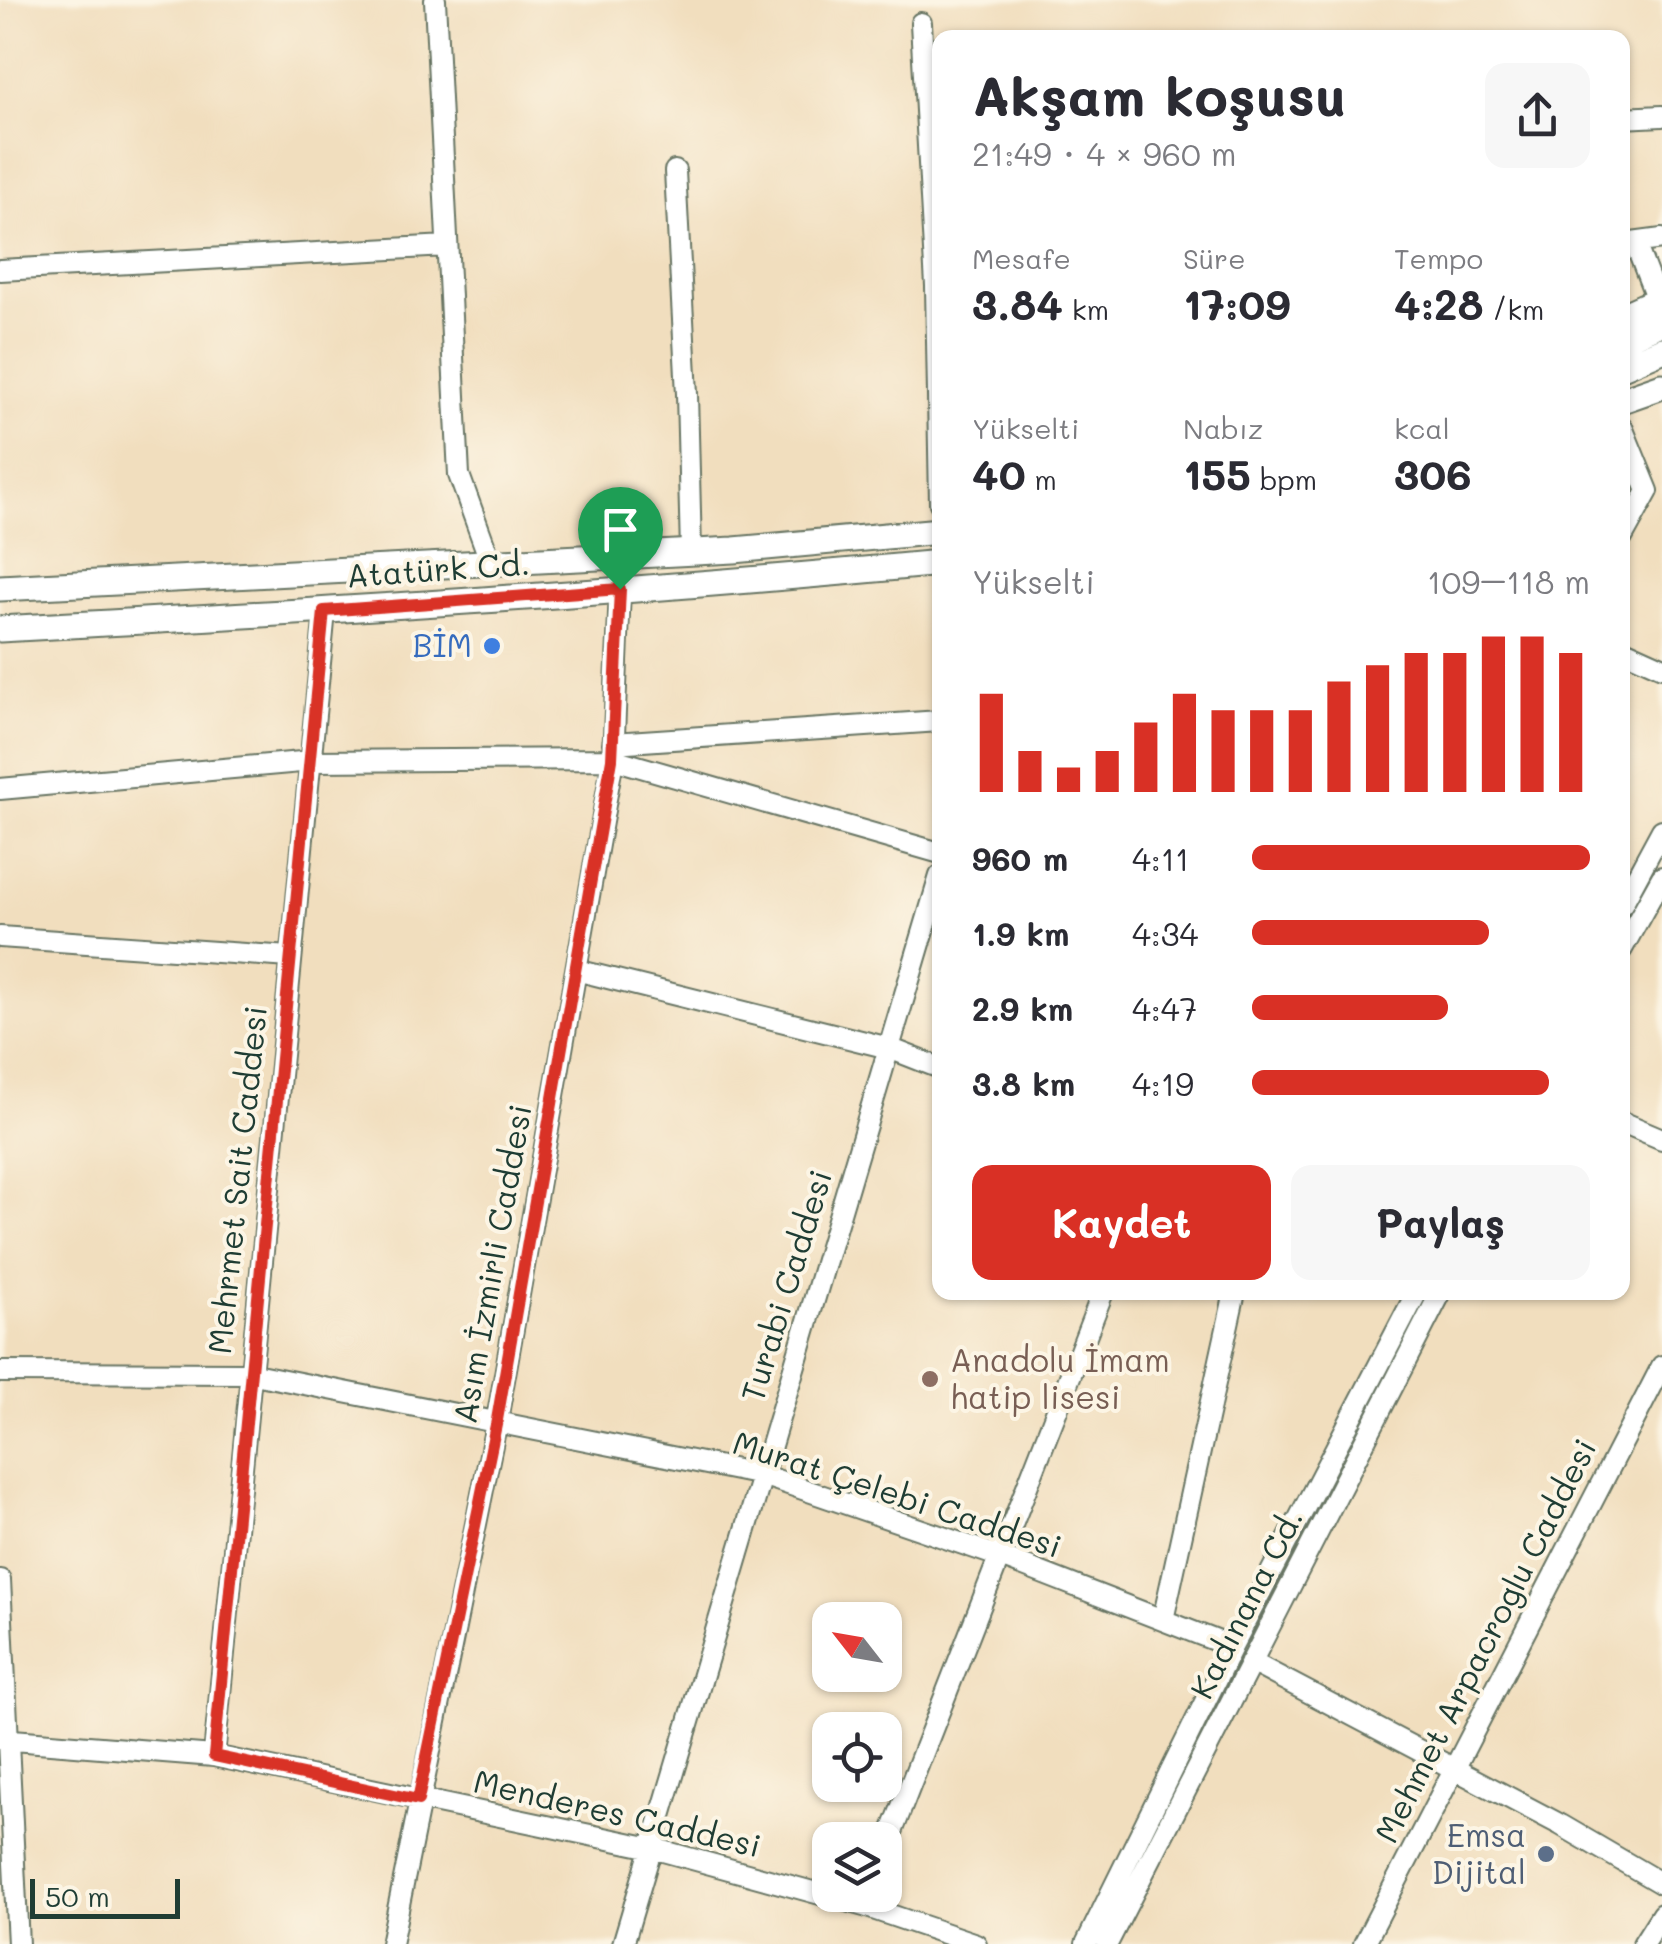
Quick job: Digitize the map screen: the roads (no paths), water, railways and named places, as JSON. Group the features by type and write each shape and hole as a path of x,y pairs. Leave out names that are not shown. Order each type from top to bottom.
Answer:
{"main road":[{"path":"1630,314 1660,307"},
{"path":"1630,333 1660,307"},
{"path":"1630,363 1662,350"},
{"path":"1630,397 1662,386"},
{"name":"Atatürk Cd.","path":"0,588 691,552 932,531"},
{"name":"Atatürk Cd.","path":"0,629 721,584 932,564"}],"street":[{"path":"435,0 459,475 491,563"},
{"path":"921,23 932,216"},
{"path":"1630,118 1662,116"},
{"path":"675,170 691,552"},
{"path":"1630,244 1662,239"},
{"path":"0,270 447,246"},
{"path":"1630,246 1660,307"},
{"path":"1630,448 1648,492 1630,524"},
{"name":"Asım İzmirli Caddesi","path":"391,1944 497,1420 576,970 613,751 620,589"},
{"name":"Mehrmet Sait Caddesi","path":"214,1756 324,611"},
{"path":"1630,653 1662,667"},
{"path":"0,788 312,761 613,751 932,721"},
{"path":"613,751 932,851"},
{"path":"1630,889 1662,830"},
{"path":"1630,935 1662,877"},
{"name":"Turabi Caddesi","path":"623,1944 932,903"},
{"path":"0,937 290,958"},
{"path":"576,970 889,1048 932,1065"},
{"path":"1630,1125 1662,1138"},
{"path":"896,1822 1100,1300"},
{"path":"1163,1620 1233,1300"},
{"name":"Kadınana Cd.","path":"1086,1944 1232,1648 1413,1300"},
{"name":"Kadınana Cd.","path":"1107,1944 1437,1300"},
{"name":"Mehmet Arpacroglu Caddesi","path":"1364,1944 1662,1366"},
{"name":"Murat Çelebi Caddesi","path":"0,1372 249,1373 762,1475 998,1556 1232,1648"},
{"path":"0,1580 4,1739 18,1944"},
{"path":"1250,1662 1562,1825 1662,1884"},
{"name":"Menderes Caddesi","path":"4,1739 214,1756 652,1848 812,1887"},
{"name":"Menderes Caddesi","path":"896,1912 976,1944"},
{"path":"1643,1944 1662,1914"}],"place":[{"name":"BİM","path":"492,646"},
{"name":"Anadolu İmam hatip lisesi","path":"930,1379"},
{"name":"Emsa Dijital","path":"1546,1854"}]}
